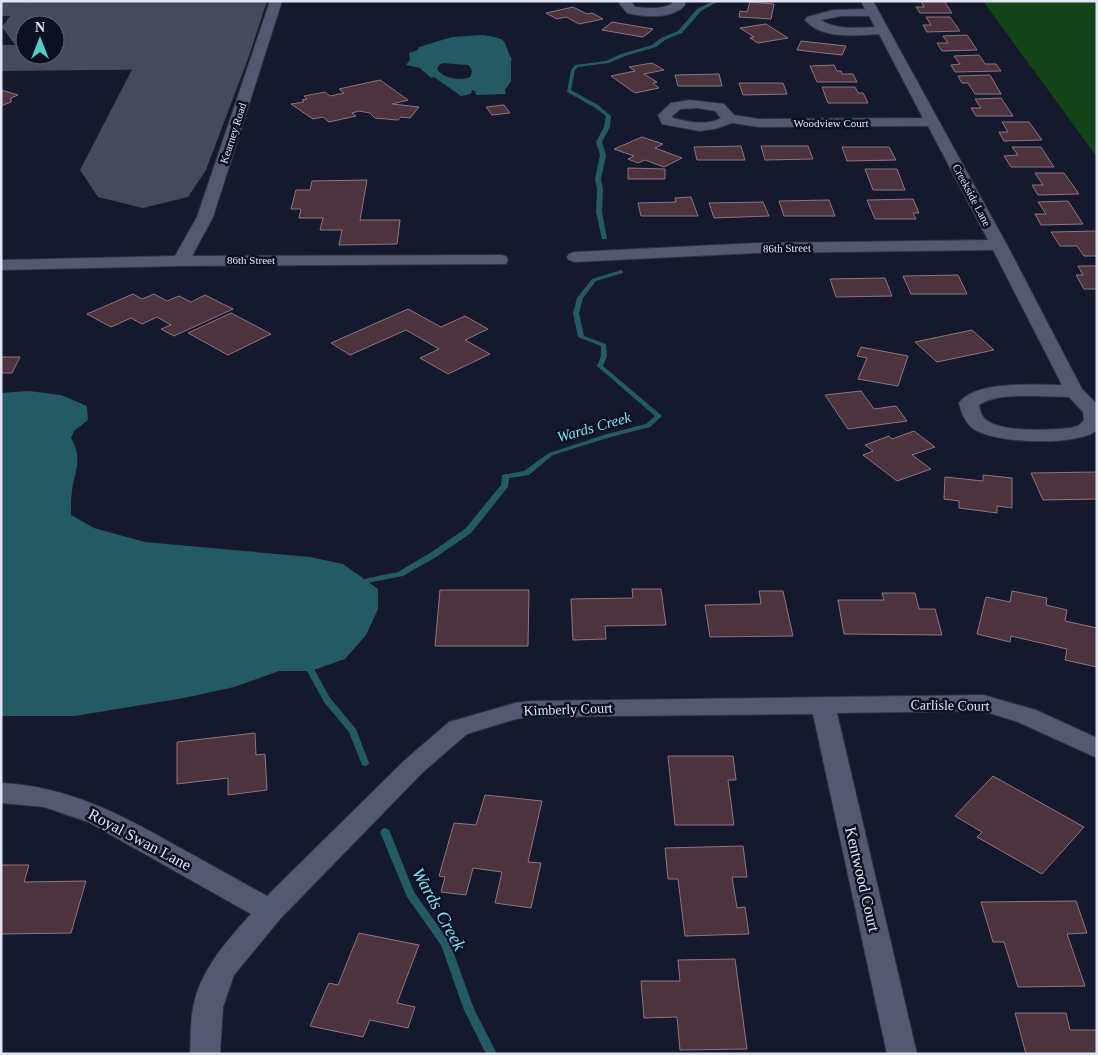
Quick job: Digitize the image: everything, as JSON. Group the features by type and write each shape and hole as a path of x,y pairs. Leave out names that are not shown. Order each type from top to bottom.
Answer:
{"street":[{"name":"Kearney Road","path":"180,261 205,217 276,1"},
{"path":"627,1 625,3 631,10 650,13 671,10 679,5 679,1"},
{"path":"870,7 821,15 810,20 822,28 839,31 883,30"},
{"name":"Creekside Lane","path":"870,7 999,245 1074,391 1093,411 1094,422 1085,430 1069,434 1010,434 992,431 979,424 969,413 969,403 975,396 994,392 1074,391"},
{"name":"Woodview Court","path":"730,119 759,123 932,122"},
{"name":"86th Street","path":"575,257 747,248 999,245"},
{"name":"86th Street","path":"1,265 180,261 500,260"},
{"name":"Carlisle Court","path":"823,705 983,703 1000,706 1033,718 1097,749"},
{"name":"Kimberly Court","path":"205,1054 208,1007 221,971 231,956 270,911 414,766 458,728 514,711 530,709 823,705"},
{"name":"Kentwood Court","path":"823,705 902,1054"},
{"name":"Royal Swan Lane","path":"1,793 18,793 61,800 85,809 110,821 270,911"}],"green space":[{"path":"983,1 1097,1 1097,157"}],"shaded area":[{"path":"483,35 501,39 506,44 512,60 511,81 505,90 506,94 476,95 475,91 472,90 471,94 461,96 434,77 431,78 420,68 406,65 410,60 409,53 418,50 419,47 452,37","holes":["443,63 468,65 472,70 471,75 461,79 448,77 437,69"]},
{"path":"29,391 61,395 87,406 88,420 74,431 71,438 75,445 77,458 72,491 71,515 94,528 145,542 310,557 343,564 378,589 378,609 366,635 345,659 311,671 279,671 234,687 184,698 75,716 1,716 1,393"}],"building":[{"path":"921,1 944,1 952,13 920,13 916,7 924,7"},
{"path":"750,2 774,4 771,19 739,17 740,11 747,12"},
{"path":"573,7 603,19 579,24 566,17 557,19 546,13"},
{"path":"926,17 950,17 960,31 927,32 923,25 931,25"},
{"path":"612,22 653,29 643,37 602,30"},
{"path":"766,24 788,38 758,43 750,38 754,37 740,28"},
{"path":"967,35 977,50 942,51 937,43 948,43 943,36"},
{"path":"801,41 846,46 842,55 797,50"},
{"path":"979,55 985,64 996,64 1001,71 955,72 951,65 960,64 954,56"},
{"path":"652,63 664,70 644,74 657,82 653,83 659,88 635,93 611,76 635,71 629,67"},
{"path":"834,65 837,71 841,71 842,74 853,74 857,82 817,82 810,66"},
{"path":"719,74 722,86 678,86 675,75"},
{"path":"990,75 1001,94 975,94 968,83 962,83 958,76"},
{"path":"380,80 408,100 392,104 419,107 410,118 401,117 398,120 375,118 370,113 359,111 352,113 356,116 329,122 323,117 313,119 291,104 304,102 302,100 307,99 304,96 325,92 330,96 344,93 339,89"},
{"path":"739,83 783,83 787,94 743,95"},
{"path":"822,87 855,87 858,93 863,93 868,103 828,103"},
{"path":"1,90 18,95 11,98 11,102 1,106"},
{"path":"1001,98 1013,116 976,116 971,108 981,108 975,99"},
{"path":"504,105 510,113 492,115 486,107"},
{"path":"1002,122 1029,122 1042,140 1004,141 999,132 1008,132"},
{"path":"642,137 663,144 655,148 682,158 664,167 645,160 638,163 628,159 634,156 614,149"},
{"path":"741,146 745,160 697,160 694,147"},
{"path":"761,146 808,146 813,159 765,160"},
{"path":"842,147 889,147 896,160 847,161"},
{"path":"1012,147 1041,147 1054,167 1011,167 1004,156 1018,155"},
{"path":"628,168 665,169 665,179 628,179"},
{"path":"865,169 897,169 905,190 873,190"},
{"path":"1035,173 1064,173 1079,194 1038,195 1032,185 1043,185"},
{"path":"367,180 360,220 400,220 397,244 339,245 342,230 320,230 323,218 299,218 301,209 291,209 296,190 310,190 312,181"},
{"path":"691,197 698,216 641,216 638,203 676,202 675,198"},
{"path":"913,199 919,213 913,213 916,219 875,219 867,200"},
{"path":"829,200 835,216 784,216 779,201"},
{"path":"1068,201 1083,224 1041,225 1035,214 1046,214 1038,202"},
{"path":"763,202 769,216 714,218 709,203"},
{"path":"1097,231 1097,256 1084,256 1077,246 1060,246 1051,232"},
{"path":"1078,266 1097,266 1097,289 1084,289 1076,275 1083,275"},
{"path":"958,275 967,294 911,294 903,276"},
{"path":"885,278 892,296 836,297 830,279"},
{"path":"133,294 142,299 154,294 167,301 179,296 191,302 205,295 233,309 174,336 161,329 171,325 157,317 142,324 131,318 111,327 87,314"},
{"path":"408,309 441,327 465,316 488,329 465,340 490,354 448,374 420,358 439,349 406,330 350,355 331,343"},
{"path":"231,313 271,334 228,355 188,333"},
{"path":"972,330 994,350 937,362 915,342"},
{"path":"861,347 908,356 898,386 858,379 867,358 857,356"},
{"path":"1,357 20,357 12,373 1,373"},
{"path":"861,391 874,409 896,406 907,421 848,429 825,395"},
{"path":"914,431 935,447 912,455 931,469 897,481 863,455 873,451 865,445 889,436 892,439"},
{"path":"1097,472 1097,499 1043,500 1031,473"},
{"path":"983,475 1012,478 1012,508 997,506 997,513 959,508 959,501 944,499 945,477 983,481"},
{"path":"632,589 661,589 666,625 605,626 606,639 573,640 571,599 633,598"},
{"path":"440,590 529,590 528,646 435,646"},
{"path":"759,591 783,591 793,636 710,637 705,605 761,604"},
{"path":"1012,591 1047,598 1046,605 1067,610 1065,621 1097,628 1097,667 1065,660 1067,649 1011,636 1010,642 977,634 986,597 1010,602"},
{"path":"882,593 915,593 919,609 935,609 942,635 844,634 838,600 884,600"},
{"path":"255,733 256,755 265,754 267,790 228,795 228,778 177,784 177,742"},
{"path":"668,756 733,756 736,780 728,780 734,825 675,825"},
{"path":"993,776 1084,827 1042,874 977,837 982,832 955,816"},
{"path":"485,795 542,801 528,862 541,863 531,908 495,903 502,872 473,868 466,895 441,892 445,877 439,876 454,823 476,825"},
{"path":"743,846 747,877 732,877 737,908 745,907 749,934 685,936 678,879 668,879 665,848"},
{"path":"1,865 29,865 24,882 86,881 71,933 1,934"},
{"path":"1076,901 1087,933 1067,934 1085,986 1018,987 1004,942 993,942 981,902"},
{"path":"359,933 419,945 397,1003 415,1007 408,1028 370,1020 363,1037 310,1026 329,983 338,985"},
{"path":"735,959 747,1049 680,1050 677,1017 644,1018 641,981 680,981 678,960"},
{"path":"1015,1013 1066,1013 1070,1030 1097,1030 1097,1054 1026,1054"}],"waterway":[{"name":"Wards Creek","path":"604,238 599,212 600,189 598,179 603,155 599,142 607,127 609,116 596,106 569,91 573,70 577,66 607,62 654,46 663,39 680,32 699,10 717,1"},
{"name":"Wards Creek","path":"367,581 400,574 433,555 468,531 505,485 505,477 526,473 551,454 609,435 648,426 659,416 600,366 604,356 604,345 581,337 576,313 580,298 594,280 621,272"},
{"name":"Wards Creek","path":"311,671 327,700 353,731 365,763"},
{"name":"Wards Creek","path":"385,832 410,894 445,943 469,1010 492,1054"}],"taxiway":[{"path":"1,4 215,2"},
{"path":"1,58 194,56"}],"runway":[{"path":"143,170 194,56 216,1"},
{"path":"65,27 205,26"}]}
